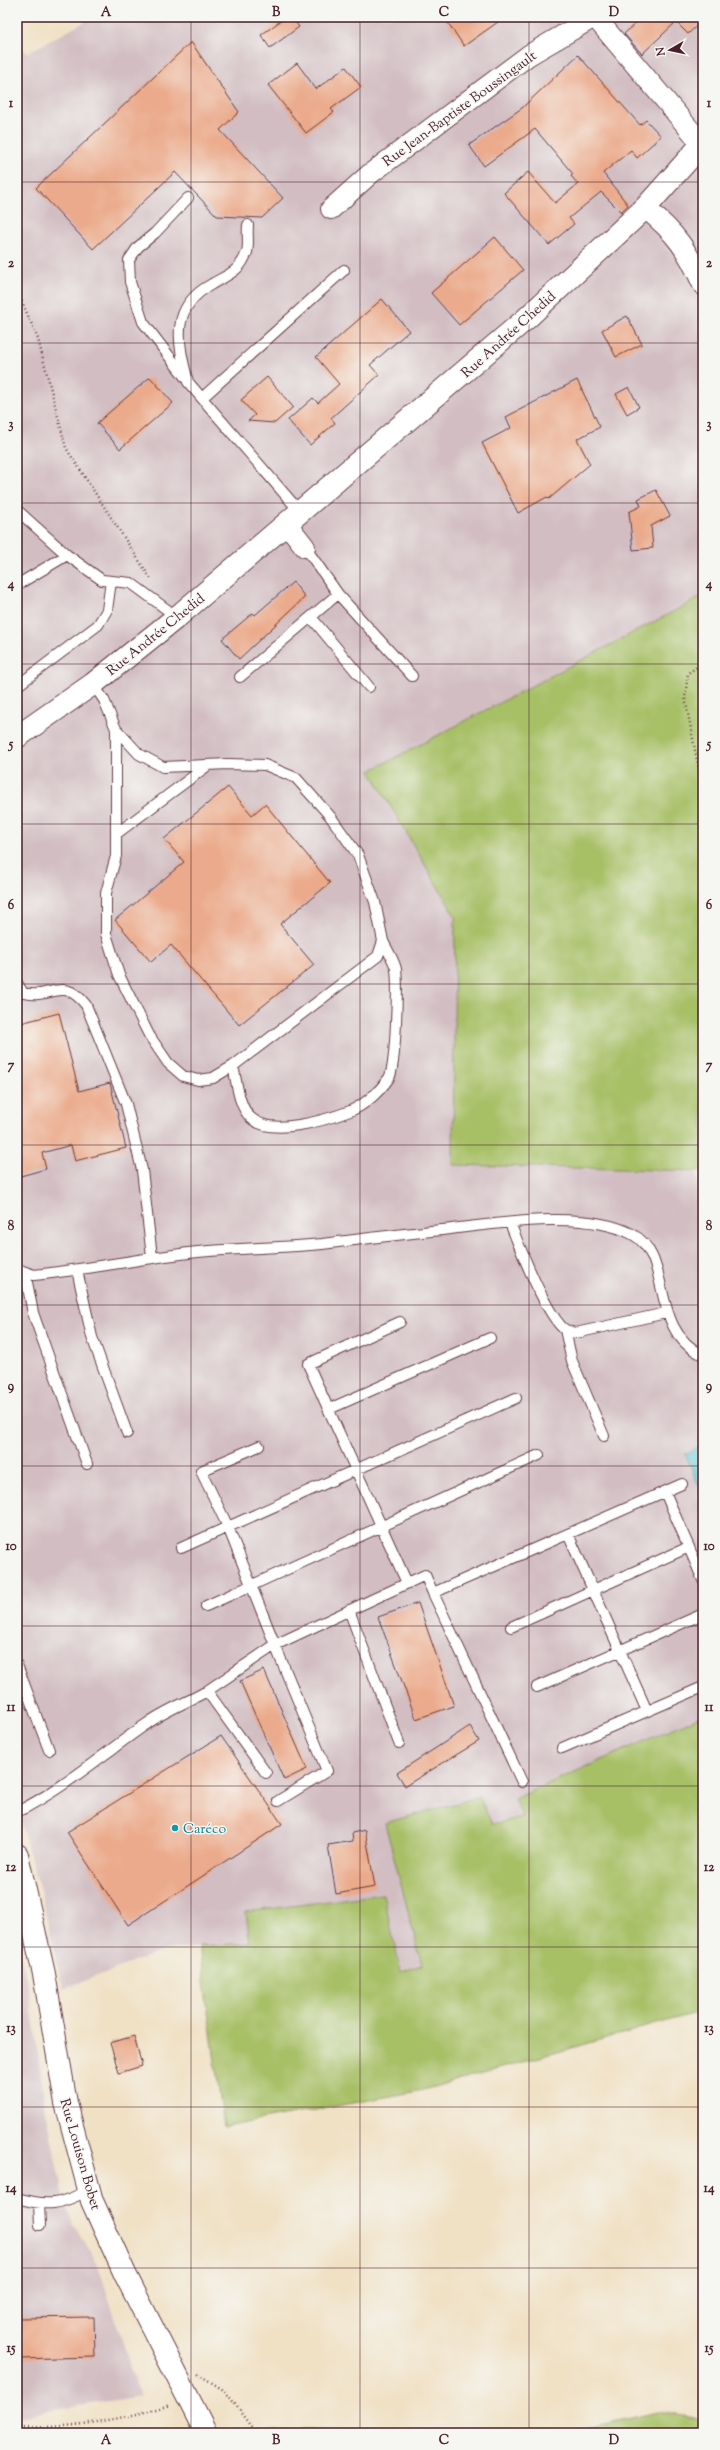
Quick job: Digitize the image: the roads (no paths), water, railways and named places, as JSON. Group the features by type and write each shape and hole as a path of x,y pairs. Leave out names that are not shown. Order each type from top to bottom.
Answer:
{"street":[{"name":"Rue Jean-Baptiste Boussingault","path":"331,209 370,174 529,55 594,17 702,144"},
{"name":"Rue Andrée Chedid","path":"17,737 93,684 177,617 527,318 645,208 702,144"},
{"path":"645,208 669,227 684,246 703,285"},
{"path":"294,518 305,547"},
{"name":"Rue Louison Bobet","path":"17,1855 44,1974 66,2103 89,2190 125,2274 206,2433"}],"lane":[{"path":"188,198 155,233 138,247 129,260 130,282 143,322 294,518"},
{"path":"188,382 181,355 179,330 183,311 195,295 212,284 233,274 247,252 248,225"},
{"path":"202,398 344,270"},
{"path":"17,510 67,555 102,580 131,583 177,617"},
{"path":"305,547 338,594 412,676"},
{"path":"17,585 67,555"},
{"path":"17,686 98,625 107,610 111,581"},
{"path":"240,677 338,594"},
{"path":"311,618 369,687"},
{"path":"93,684 104,700 116,729 139,754 163,767 265,765 296,778 330,816 358,855 375,902 383,942 396,968 394,1060 390,1077 376,1094 351,1111 302,1124 273,1127 261,1124 250,1117 242,1102 233,1066"},
{"path":"116,729 116,856 106,893 106,934 119,975 149,1035 168,1063 183,1076 198,1080 213,1078 233,1066 378,956 383,942"},
{"path":"116,834 207,766"},
{"path":"17,984 23,993 34,996 66,990 76,993 86,1005 126,1104 142,1170 152,1257"},
{"path":"21,1271 34,1275 77,1270 152,1257 236,1248 307,1246 510,1223 551,1220 587,1222 617,1227 634,1235 648,1248 658,1276 666,1313 679,1338 703,1355"},
{"path":"510,1223 531,1272 554,1316 565,1330 572,1361 604,1436"},
{"path":"77,1270 92,1337 127,1433"},
{"path":"21,1271 33,1313 87,1464"},
{"path":"565,1330 576,1334 666,1313"},
{"path":"400,1322 308,1364 407,1583"},
{"path":"329,1409 490,1338"},
{"path":"181,1548 516,1398"},
{"path":"260,1446 201,1471 228,1527 327,1771 278,1801"},
{"path":"206,1606 382,1528 539,1455"},
{"path":"432,1593 682,1484"},
{"path":"665,1492 703,1580"},
{"path":"568,1534 647,1711"},
{"path":"510,1627 689,1547"},
{"path":"17,1812 35,1803 96,1762 149,1722 207,1691 275,1645 425,1575 432,1593 522,1782"},
{"path":"348,1610 398,1743"},
{"path":"537,1688 703,1614"},
{"path":"17,1665 49,1750"},
{"path":"562,1748 703,1687"},
{"path":"207,1691 266,1773"},
{"path":"17,2198 39,2204 66,2202 89,2190"},
{"path":"39,2204 40,2225"}],"water":[{"path":"703,1445 703,1495 685,1454"}],"place":[{"name":"Caréco","path":"175,1828"}]}
